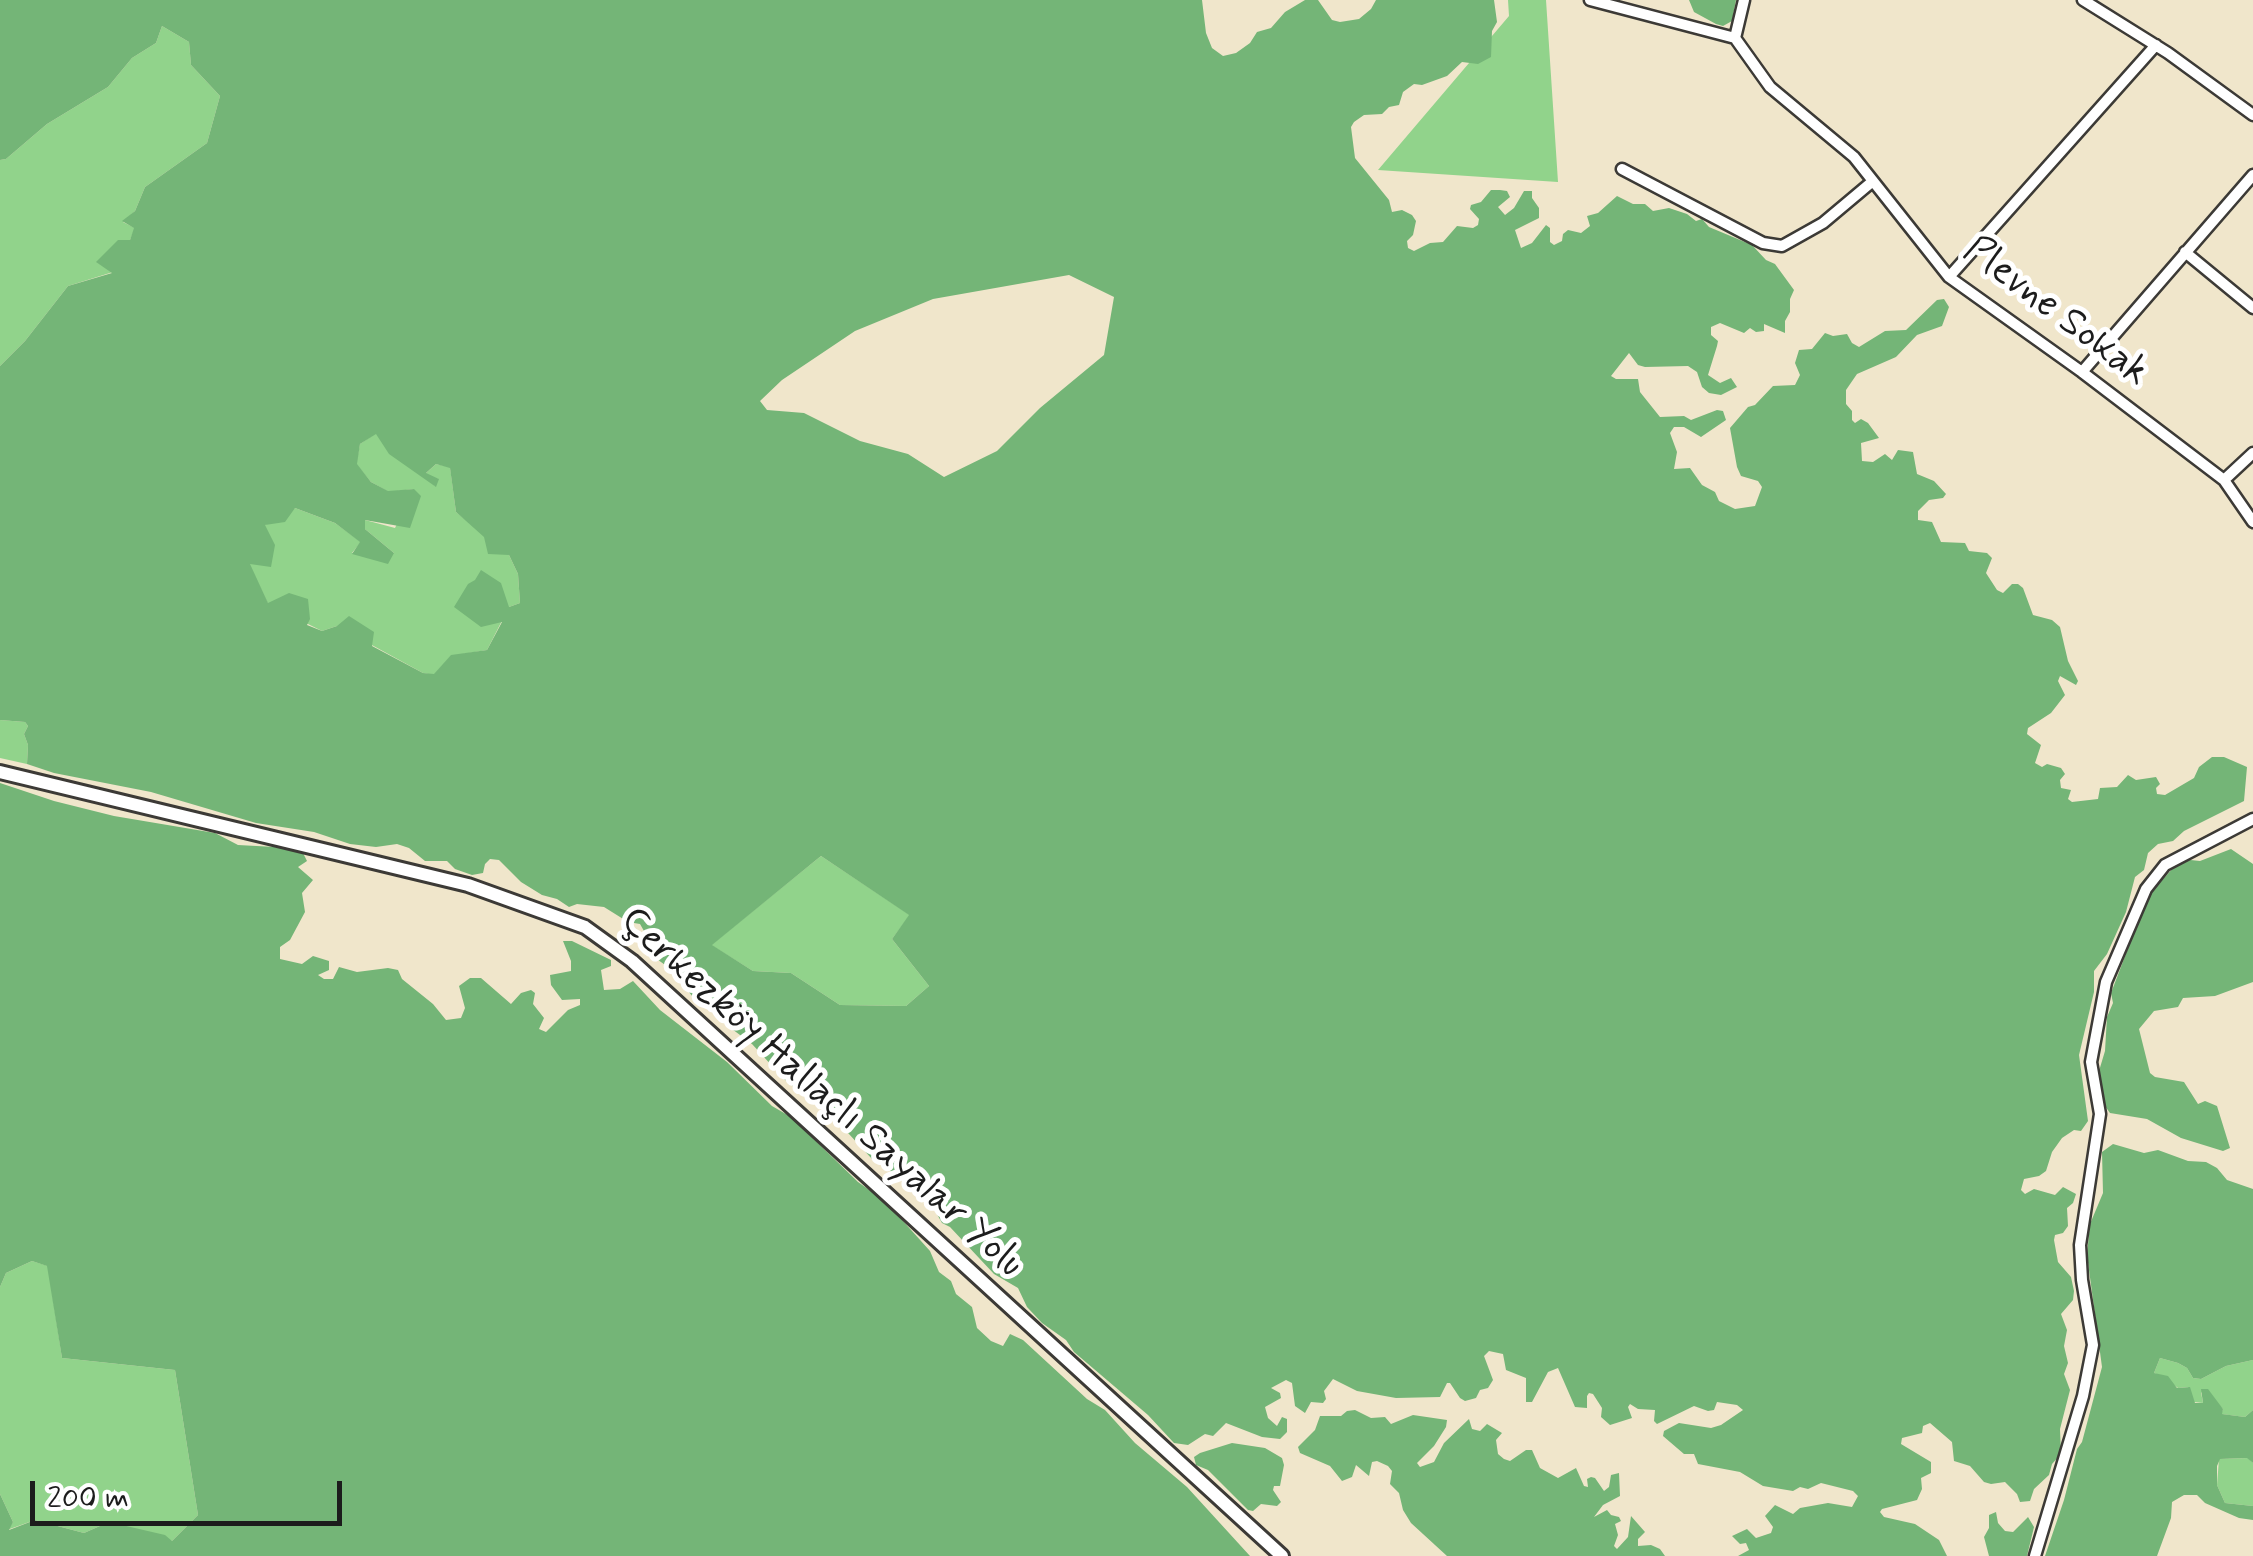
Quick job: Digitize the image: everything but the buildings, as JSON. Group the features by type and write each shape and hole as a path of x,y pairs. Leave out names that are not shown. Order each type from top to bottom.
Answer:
{"main road":[{"name":"Çerkezköy Hallaçlı Sayalar Yolu","path":"0,772 468,885 585,927 632,962 1282,1556"}],"street":[{"path":"1590,0 1735,38 1744,0"},
{"path":"2083,0 2156,45 2253,115"},
{"name":"Plevne Sokak","path":"1735,38 1770,87 1854,157 1949,277 2224,480 2253,522"},
{"path":"1949,277 2156,45"},
{"path":"1622,169 1763,243 1782,246 1823,224 1874,181"},
{"path":"2082,372 2253,175"},
{"path":"2186,252 2253,308"},
{"path":"2224,480 2253,453"},
{"path":"2035,1556 2083,1396 2093,1345 2080,1245 2100,1114 2091,1062 2106,982 2146,889 2165,864 2253,819"}],"green space":[{"path":"0,0 1202,0 1206,33 1212,48 1223,56 1236,53 1257,32 1271,28 1285,12 1305,0 1318,0 1332,20 1340,22 1359,19 1376,0 1494,0 1497,22 1492,31 1491,57 1478,64 1462,62 1447,76 1414,84 1403,92 1399,105 1382,114 1364,115 1351,127 1355,158 1389,200 1392,212 1402,210 1416,221 1408,248 1414,251 1443,242 1457,226 1478,225 1471,205 1481,202 1491,190 1507,191 1510,197 1498,207 1505,215 1524,191 1532,191 1539,218 1515,230 1521,248 1532,243 1546,225 1554,245 1562,241 1568,230 1581,233 1590,226 1587,216 1598,213 1617,196 1633,204 1645,204 1653,211 1669,208 1696,221 1702,219 1709,227 1752,245 1775,264 1794,290 1785,333 1764,324 1764,331 1750,328 1744,333 1720,323 1711,327 1711,335 1718,341 1708,375 1720,383 1731,378 1737,387 1721,395 1709,393 1702,387 1697,372 1688,366 1645,367 1638,365 1629,353 1611,376 1638,379 1640,392 1660,417 1684,416 1691,420 1723,411 1726,420 1701,437 1684,427 1674,427 1670,433 1677,452 1674,469 1690,468 1719,501 1735,509 1755,506 1762,487 1758,481 1741,476 1730,428 1773,386 1795,385 1800,375 1795,363 1799,350 1812,349 1825,333 1847,334 1859,347 1885,331 1906,330 1937,300 1944,299 1949,307 1942,326 1917,335 1896,357 1857,374 1846,390 1846,404 1852,411 1852,420 1868,423 1879,438 1861,443 1862,461 1873,462 1885,454 1892,460 1898,450 1913,452 1917,474 1934,481 1946,494 1929,500 1918,511 1918,520 1932,522 1941,542 1965,543 1969,551 1987,553 1992,558 1986,573 1997,590 2003,593 2012,584 2018,584 2033,615 2052,620 2060,627 2068,661 2078,681 2076,685 2060,676 2058,681 2065,695 2051,713 2028,728 2027,734 2041,745 2035,763 2061,768 2065,774 2060,780 2061,788 2071,790 2068,799 2072,802 2098,799 2100,788 2117,787 2128,775 2136,780 2156,777 2160,784 2157,794 2165,795 2194,778 2199,767 2212,757 2224,757 2247,767 2244,801 2184,831 2173,841 2158,844 2148,853 2144,870 2135,877 2126,912 2107,954 2094,971 2094,992 2079,1055 2088,1121 2081,1131 2074,1130 2062,1138 2046,1171 2024,1179 2021,1190 2025,1194 2034,1189 2055,1195 2063,1187 2076,1194 2067,1208 2068,1226 2054,1240 2058,1262 2071,1277 2074,1291 2073,1300 2061,1314 2067,1330 2064,1346 2068,1363 2064,1374 2070,1390 2060,1429 2061,1454 2049,1475 2034,1489 2030,1501 2020,1502 2005,1482 1984,1482 1970,1466 1954,1461 1952,1442 1930,1423 1923,1426 1922,1433 1902,1438 1901,1444 1931,1462 1931,1473 1921,1478 1917,1500 1880,1512 1884,1517 1915,1524 1939,1540 1947,1556 1738,1556 1749,1550 1746,1543 1740,1544 1732,1536 1747,1529 1756,1538 1771,1533 1773,1527 1765,1516 1775,1505 1793,1514 1800,1508 1828,1503 1852,1507 1858,1496 1853,1491 1821,1483 1793,1491 1763,1486 1740,1472 1698,1464 1694,1454 1684,1454 1663,1436 1664,1431 1679,1423 1711,1428 1721,1425 1743,1410 1737,1405 1717,1402 1714,1410 1708,1411 1694,1406 1657,1424 1655,1410 1630,1404 1632,1418 1610,1425 1601,1417 1602,1408 1593,1394 1587,1396 1587,1408 1575,1407 1558,1368 1548,1372 1532,1402 1526,1402 1526,1378 1506,1370 1503,1354 1489,1351 1484,1356 1493,1380 1476,1398 1465,1401 1450,1383 1440,1397 1396,1398 1357,1391 1333,1379 1324,1391 1323,1403 1311,1402 1305,1413 1295,1406 1292,1383 1286,1380 1271,1388 1281,1398 1265,1407 1268,1418 1277,1426 1282,1417 1287,1419 1287,1432 1280,1439 1262,1437 1226,1423 1213,1436 1205,1434 1188,1445 1174,1443 1148,1415 1074,1352 1066,1340 1042,1323 1027,1307 1018,1288 994,1274 942,1223 926,1195 872,1159 837,1121 784,1079 752,1044 732,1029 716,1009 693,997 668,967 644,950 639,941 644,931 640,924 628,922 604,907 569,907 542,895 521,882 499,860 490,859 483,873 472,875 455,869 447,861 425,861 397,844 350,844 27,764 24,734 28,726 25,722 0,720 0,366 68,286 112,273 96,262 118,240 130,240 134,228 122,221 135,211 145,187 207,143 220,96 191,65 189,42 162,26 156,43 132,58 108,87 47,124 0,160","holes":["1069,275 1114,297 1104,355 1040,408 997,451 944,477 908,454 860,441 804,413 767,410 760,401 782,380 855,331 933,299","376,434 389,454 436,487 439,479 426,473 436,464 450,468 456,512 484,537 488,554 509,555 518,574 520,603 509,607 501,583 481,570 454,607 481,627 502,622 487,650 451,655 434,674 423,673 372,646 374,632 349,616 322,631 307,625 308,599 289,593 268,603 250,564 271,567 275,545 265,525 285,522 295,508 335,523 360,542 352,554 388,564 394,553 365,529 365,520 410,528 421,496 414,489 388,491 371,482 357,464 360,444","821,856 909,915 892,939 929,986 906,1006 840,1005 791,973 753,971 712,945"]},
{"path":"1508,0 1546,0 1558,182 1378,170 1509,16"},
{"path":"1689,0 1736,0 1732,21 1723,26 1716,24 1694,12"},
{"path":"162,26 189,42 191,65 220,96 207,143 145,187 135,211 123,222 135,228 130,240 97,262 113,272 68,286 0,366 0,160 47,124 108,87 132,58 156,43"},
{"path":"376,433 435,486 438,479 425,474 436,464 450,467 456,512 509,555 518,574 520,603 509,607 487,650 451,656 434,675 423,673 337,626 322,631 268,604 249,564 265,525 295,508 335,523 361,542 352,553 394,553 365,529 365,520 395,528 414,489 389,492 371,482 356,464 360,444"},
{"path":"0,720 25,722 28,726 24,734 27,764 0,758"},
{"path":"0,783 114,816 215,833 238,845 303,853 307,861 298,867 313,880 302,893 305,912 290,940 280,947 280,959 302,964 313,956 329,961 329,970 318,975 324,979 333,979 339,967 357,972 398,970 402,979 446,1020 461,1018 465,1008 459,986 470,978 481,978 511,1004 521,993 535,993 533,1004 544,1018 539,1029 546,1032 568,1010 580,1005 580,999 562,1000 551,985 550,975 571,971 563,941 572,941 611,960 611,966 601,970 604,990 620,989 633,981 660,1010 727,1062 772,1106 791,1117 858,1182 885,1201 930,1251 939,1272 972,1307 977,1328 1003,1346 1010,1334 1023,1340 1187,1487 1250,1556 0,1556 0,1494 13,1522 9,1530 35,1520 84,1533 109,1522 165,1535 172,1541 198,1515 175,1370 62,1358 47,1266 32,1261 6,1273 0,1287"},
{"path":"2231,849 2253,864 2253,982 2215,996 2183,998 2178,1007 2154,1011 2139,1029 2150,1073 2184,1082 2198,1104 2205,1101 2217,1106 2230,1148 2223,1151 2181,1138 2147,1119 2110,1113 2102,1102 2099,1071 2105,1051 2107,1017 2113,1003 2111,993 2148,896 2181,859 2200,861"},
{"path":"821,856 910,915 892,939 929,986 906,1006 840,1005 791,973 753,971 711,945"},
{"path":"2113,1144 2206,1162 2227,1180 2253,1189 2253,1360 2226,1366 2201,1379 2193,1378 2178,1363 2160,1358 2154,1373 2168,1376 2177,1388 2190,1387 2195,1403 2203,1403 2201,1389 2208,1389 2223,1409 2222,1414 2245,1417 2253,1410 2253,1463 2247,1458 2220,1459 2217,1485 2225,1503 2253,1506 2253,1520 2205,1503 2197,1495 2184,1495 2172,1502 2171,1518 2157,1556 2045,1556 2102,1367 2087,1255 2090,1224 2103,1193 2102,1152"},
{"path":"32,1261 48,1266 62,1358 175,1370 198,1515 172,1541 109,1522 84,1533 35,1520 7,1530 13,1522 0,1494 0,1287 6,1273"},
{"path":"2160,1358 2178,1363 2193,1378 2201,1379 2226,1366 2253,1360 2253,1410 2245,1417 2221,1414 2223,1409 2201,1392 2203,1403 2194,1402 2188,1387 2178,1388 2154,1373"},
{"path":"1355,1410 1371,1418 1385,1417 1391,1424 1413,1415 1447,1420 1434,1446 1417,1463 1420,1467 1434,1462 1444,1443 1469,1419 1472,1429 1480,1431 1487,1424 1502,1433 1496,1440 1498,1454 1504,1459 1510,1461 1532,1450 1540,1468 1558,1478 1576,1468 1584,1486 1588,1487 1587,1479 1595,1478 1604,1491 1611,1475 1619,1473 1620,1496 1603,1505 1594,1517 1607,1510 1619,1517 1621,1521 1615,1524 1617,1549 1628,1537 1631,1516 1645,1532 1638,1539 1638,1546 1651,1545 1665,1556 1447,1556 1411,1523 1399,1493 1390,1484 1392,1471 1388,1466 1372,1462 1369,1476 1356,1465 1352,1477 1342,1481 1330,1466 1300,1453 1298,1447 1315,1430 1320,1416 1341,1416"},
{"path":"1232,1443 1265,1448 1282,1458 1280,1486 1273,1490 1281,1502 1277,1506 1261,1504 1253,1511 1248,1510 1208,1470 1196,1465 1194,1457 1200,1453"},
{"path":"2248,1458 2253,1463 2253,1506 2225,1503 2217,1485 2219,1459"},
{"path":"1996,1512 2005,1531 2013,1532 2028,1517 2034,1527 2027,1556 1989,1556 1984,1537 1989,1515"}]}
